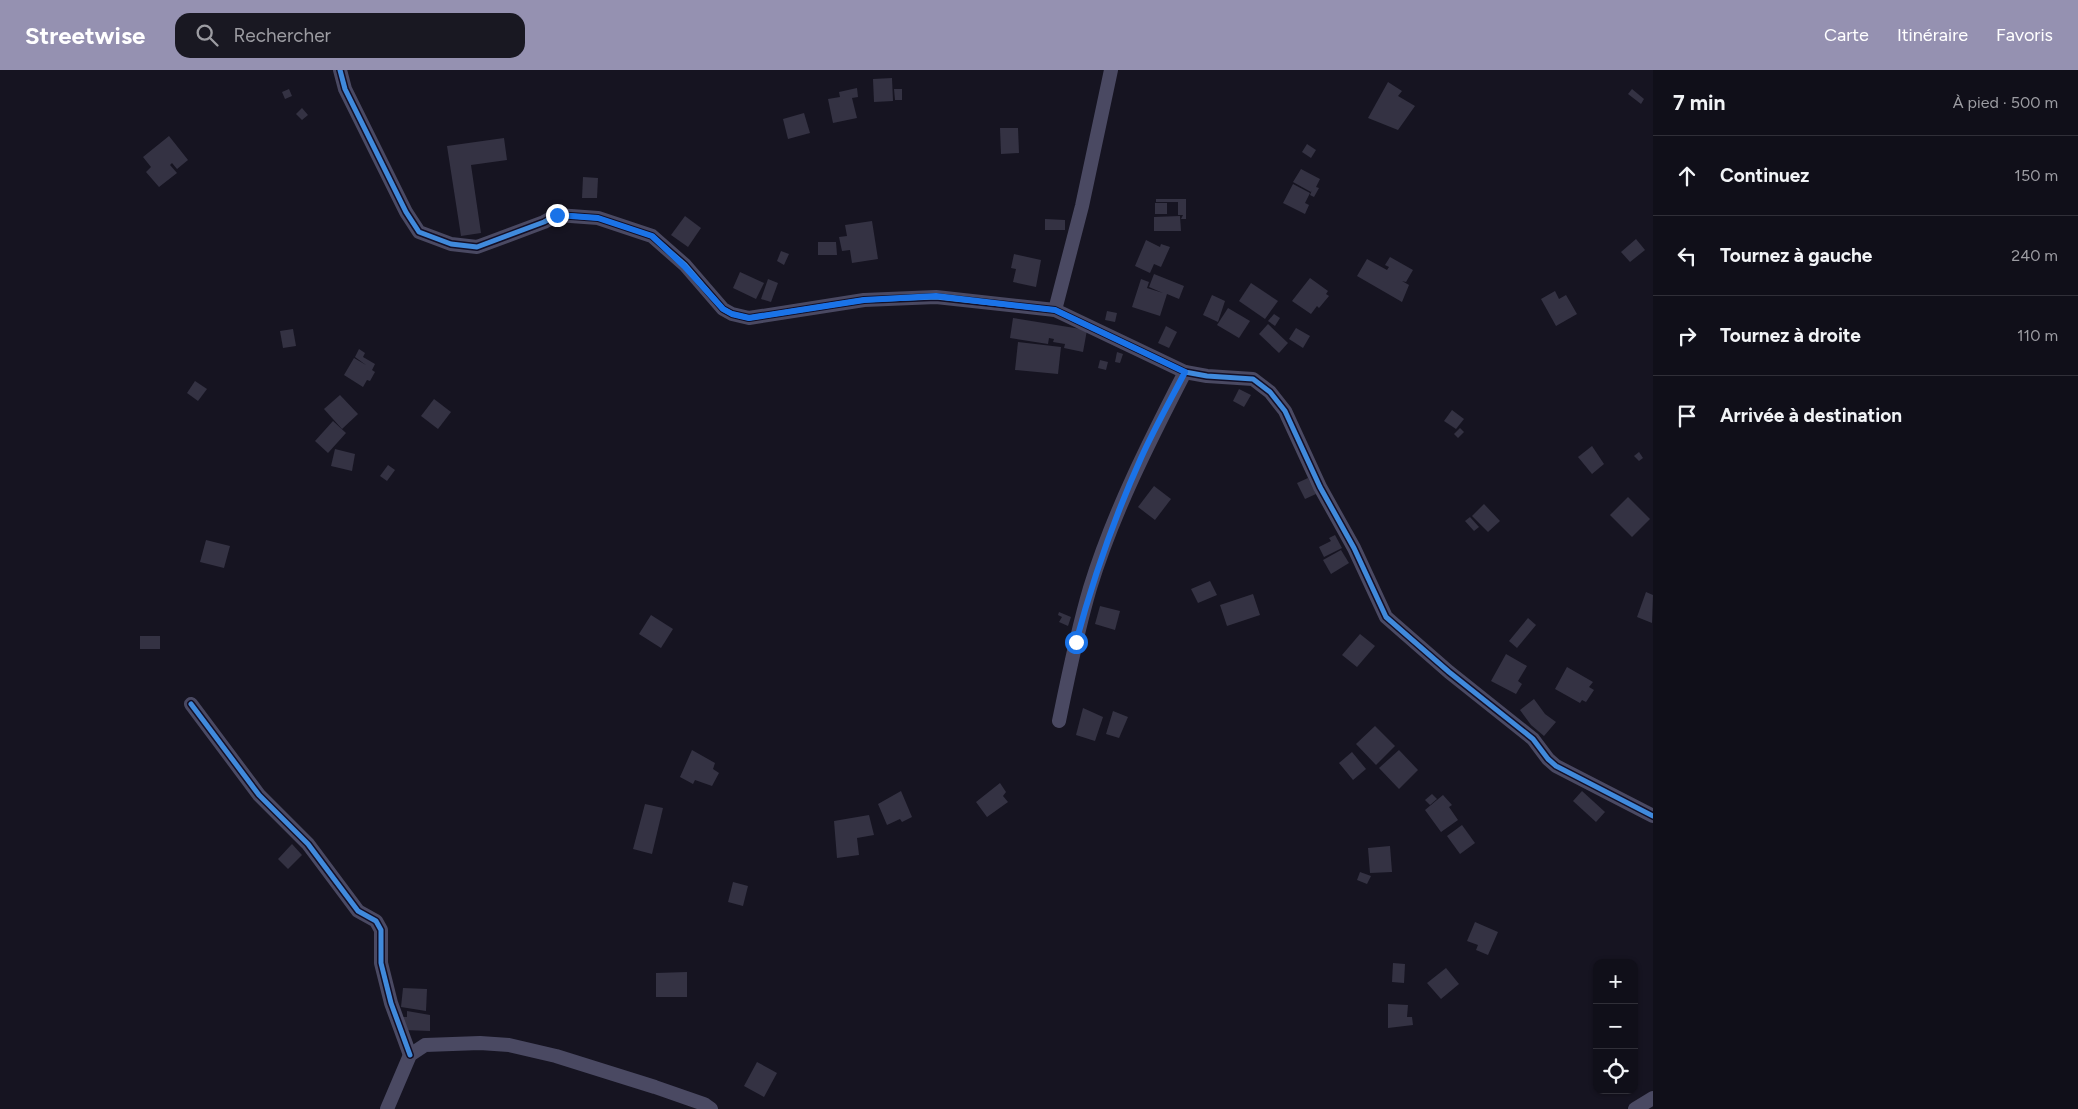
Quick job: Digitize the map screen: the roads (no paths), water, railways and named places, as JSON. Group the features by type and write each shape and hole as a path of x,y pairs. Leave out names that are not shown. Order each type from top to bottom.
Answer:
{"street":[{"path":"340,70 345,89 406,212 419,232 434,239 452,244 477,247 544,222 557,215 598,218 652,236 684,266 723,309 732,314 749,318 864,300 936,296 1055,310 1185,372 1207,376 1253,379 1270,392 1285,411 1316,479 1354,548 1386,617 1449,672 1533,739 1548,759 1556,766 1653,816"},
{"path":"1055,310 1082,206 1111,70"},
{"path":"1059,721 1076,642 1091,586 1142,456 1185,372"},
{"path":"191,704 259,795 308,844 358,911 376,921 381,930 381,963 391,1003 410,1056"},
{"path":"388,1109 410,1056 425,1045 480,1043 509,1045 556,1056 646,1084 704,1104 711,1109"},
{"path":"1634,1109 1653,1098"}]}
